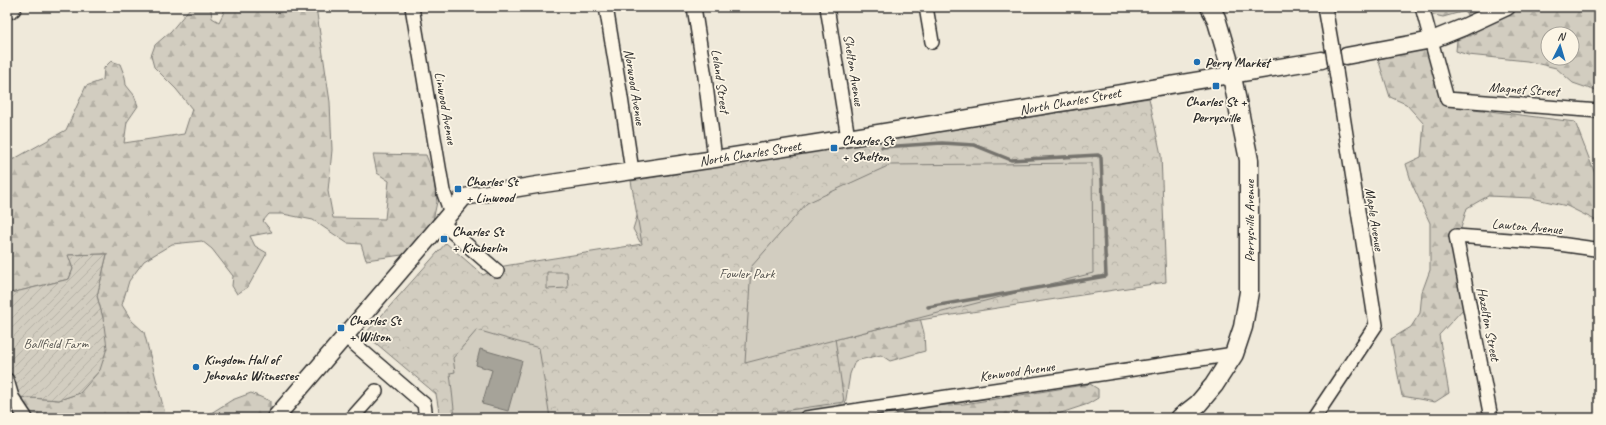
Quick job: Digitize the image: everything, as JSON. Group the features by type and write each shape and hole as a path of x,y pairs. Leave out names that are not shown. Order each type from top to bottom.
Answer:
{"main road":[{"path":"7,9 11,7"},
{"name":"Perrysville Avenue","path":"1180,418 1198,404 1214,385 1234,354 1243,327 1249,292 1249,160 1231,74 1216,18 1210,7"}],"street":[{"name":"Linwood Avenue","path":"412,7 447,219"},
{"name":"Norwood Avenue","path":"606,7 632,171"},
{"name":"Leland Street","path":"694,7 715,159"},
{"name":"Shelton Avenue","path":"827,7 848,138"},
{"path":"926,7 932,42"},
{"name":"Maple Avenue","path":"1314,418 1376,325 1336,71 1327,53 1325,7"},
{"path":"1422,7 1423,15 1432,40"},
{"path":"1346,56 1432,40 1507,7"},
{"name":"Magnet Street","path":"1432,40 1447,99 1599,111"},
{"name":"North Charles Street","path":"275,418 447,219 464,197 848,138 1231,74 1327,53"},
{"path":"447,219 497,271"},
{"name":"Lawton Avenue","path":"1456,236 1552,243 1597,250"},
{"name":"Hazelton Street","path":"1456,236 1490,418"},
{"path":"345,336 424,404 426,418"},
{"name":"Kenwood Avenue","path":"806,418 1234,354"},
{"path":"7,380 10,398 26,418"},
{"path":"352,418 376,391"}],"green space":[{"path":"191,7 209,7 212,18 219,22 224,12 223,7 316,7 330,102 332,150 328,191 333,218 385,219 389,181 377,173 373,154 426,155 433,173 437,202 432,225 408,252 402,255 366,260 361,244 347,243 313,220 283,214 269,214 263,221 272,232 250,236 255,246 267,253 248,287 237,294 232,286 233,276 212,249 202,241 172,244 144,261 129,281 122,305 132,321 144,332 164,410 163,418 7,418 7,404 17,397 59,400 80,393 103,318 97,296 107,254 69,255 73,269 69,279 7,294 7,160 14,159 66,130 86,86 103,80 104,68 111,61 120,64 125,77 126,85 134,95 138,106 127,122 124,143 184,134 192,109 176,89 154,67 151,56 155,45 171,31"},
{"path":"1430,7 1599,7 1599,92 1573,83 1556,68 1548,66 1580,66 1580,26 1540,26 1540,64 1527,61 1468,55 1456,51 1457,40 1476,33 1465,11 1443,17 1430,14"},
{"path":"1426,49 1443,105 1575,122 1597,179 1599,180 1599,222 1567,206 1532,198 1488,196 1467,208 1455,248 1465,307 1439,335 1449,393 1435,402 1402,396 1391,339 1411,327 1420,313 1422,292 1430,270 1430,223 1412,184 1406,164 1421,157 1424,124 1406,104 1390,97 1378,59"},
{"name":"Fowler Park","path":"1149,98 1161,155 1166,282 855,330 855,335 835,338 844,402 735,418 440,418 436,394 365,334 446,243 483,275 504,266 642,244 631,181"},
{"path":"1092,163 1093,273 745,363 751,267 807,203 890,165"},
{"path":"638,213 790,351 920,318 924,333 925,351 890,361 881,355 855,361 850,374 845,405 851,413 907,407 964,404 1090,384 1098,389 1098,398 1088,404 1046,418 593,418 667,243 640,242 633,229"},
{"name":"Ballfield Farm","path":"107,254 97,296 103,318 107,348 100,370 80,393 59,400 17,397 7,362 7,294 69,279 73,269 68,255"},
{"path":"547,272 567,272 568,288 547,289"},
{"path":"477,330 539,348 550,418 455,418 450,373 455,372 453,358"},
{"path":"251,393 270,401 270,414 266,418 203,418 232,400"}],"shaded area":[{"path":"480,349 522,361 508,411 482,404 492,370 476,365"}],"waterway":[{"path":"882,147 942,143 974,145 1011,160 1098,155 1101,157 1106,276 928,307"}],"place":[{"name":"Perry Market","path":"1197,62"},
{"name":"Charles St + Perrysville","path":"1216,86"},
{"name":"Charles St + Shelton","path":"834,148"},
{"name":"Charles St + Linwood","path":"458,189"},
{"name":"Charles St + Kimberlin","path":"444,239"},
{"name":"Charles St + Wilson","path":"341,328"},
{"name":"Kingdom Hall of Jehovahs Witnesses","path":"196,367"}]}
